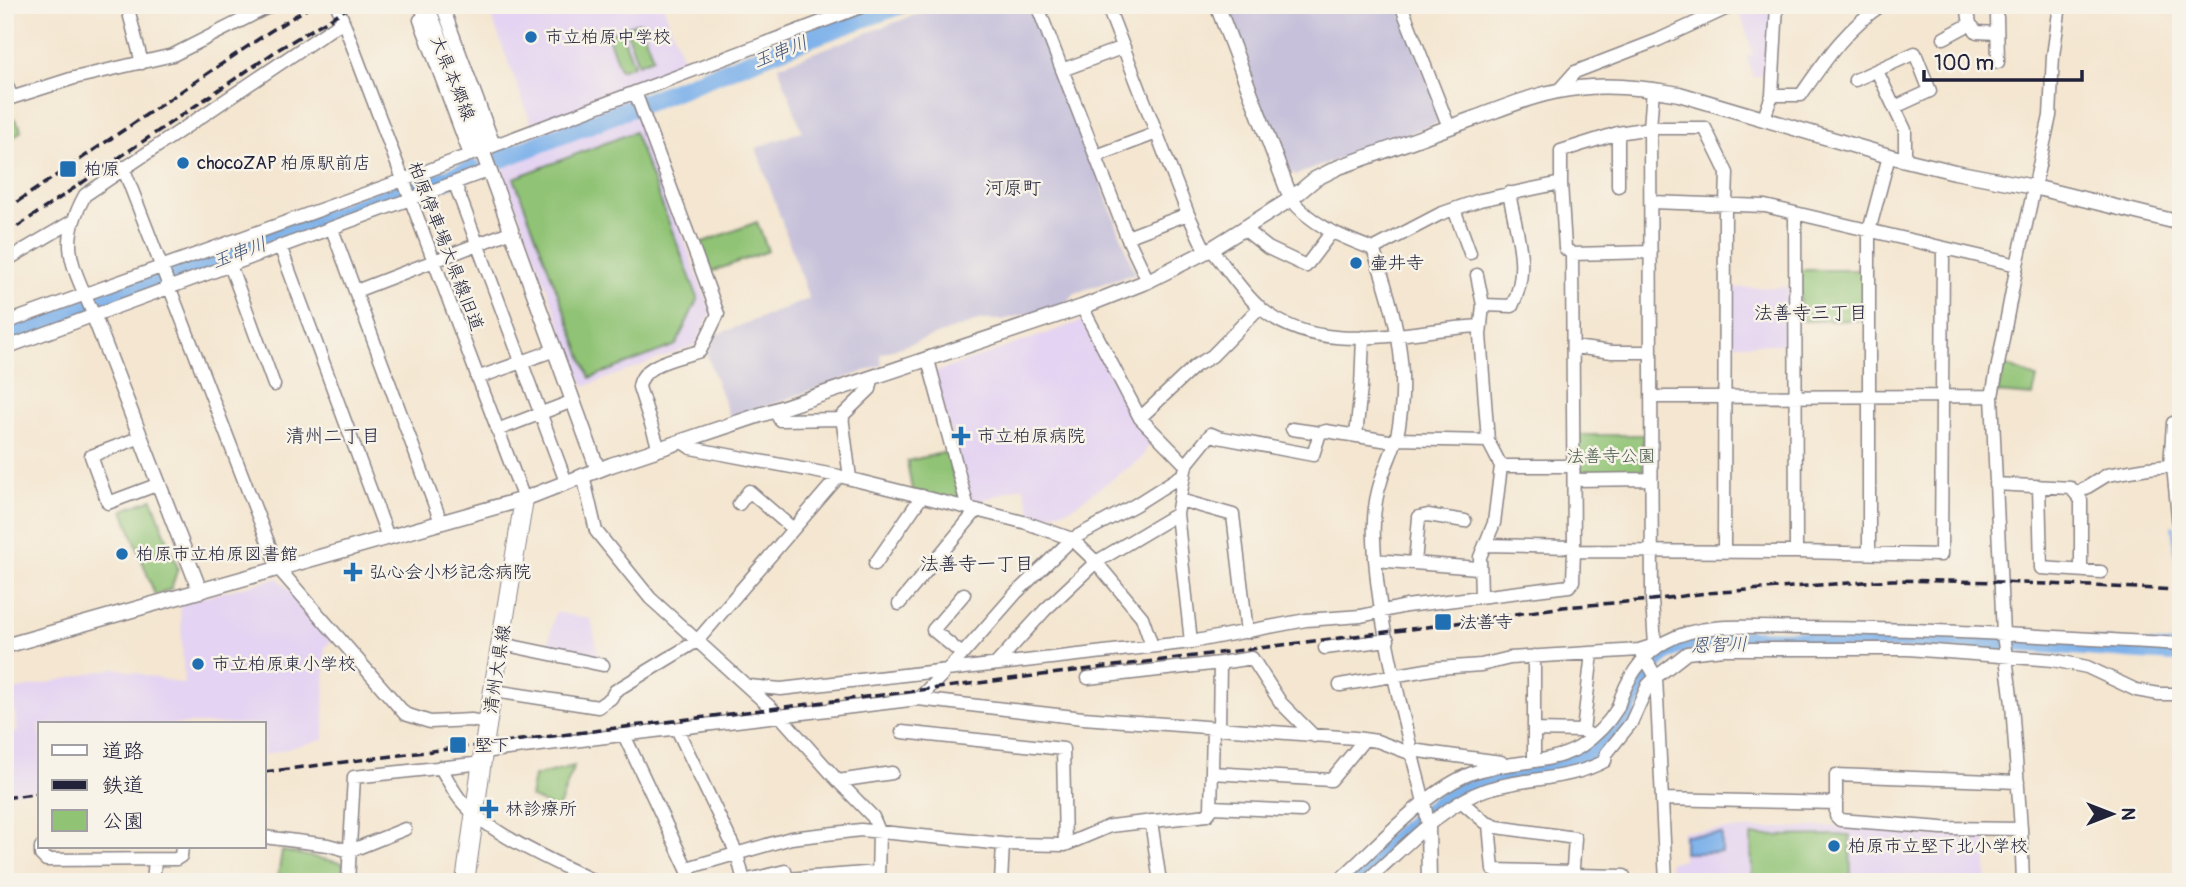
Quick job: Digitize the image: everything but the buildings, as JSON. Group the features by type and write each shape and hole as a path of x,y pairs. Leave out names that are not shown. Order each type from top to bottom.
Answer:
{"highway":[{"name":"大県本郷線","path":"424,5 482,150"}],"main road":[{"name":"清州大県線","path":"465,882 524,499"}],"street":[{"path":"127,5 142,63"},
{"path":"9,92 185,51 271,5"},
{"name":"柏原停車場大県線旧道","path":"337,5 524,499"},
{"path":"415,5 482,150"},
{"path":"442,5 482,150 598,470"},
{"path":"5,348 89,304 167,276 230,265 332,229 482,150 866,5"},
{"path":"1037,5 1127,237 1148,282"},
{"path":"1107,5 1188,214 1209,251 1260,307 1289,325 1317,335 1399,336 1435,329 1481,326"},
{"path":"1217,5 1291,199 1299,209 1331,233 1373,249 1391,298 1399,336 1403,394 1396,441 1380,482 1374,537 1375,560 1381,611 1428,825 1429,882"},
{"path":"1402,5 1449,127"},
{"path":"1558,91 1575,72 1658,40 1734,5"},
{"path":"1764,118 1772,95 1777,5"},
{"path":"1772,95 1801,95 1831,51 1882,5"},
{"path":"1967,5 1970,24 1977,32 1997,33"},
{"path":"2023,882 2018,782 2003,635 1992,396 2050,116 2053,56 2060,5"},
{"path":"1997,17 1998,62"},
{"path":"200,591 70,258 69,243 73,221 85,195 343,21"},
{"path":"1944,38 1970,24"},
{"path":"1062,70 1124,47"},
{"path":"1855,80 1915,53 1930,90 1895,107"},
{"path":"1877,71 1906,130 1906,160"},
{"path":"5,646 524,499 583,475 1082,306 1148,282 1209,251 1291,199 1315,179 1339,167 1558,91 1618,86 1653,89 1764,118 1889,156 2034,187 2181,223"},
{"path":"1653,89 1650,128 1651,551 1659,644"},
{"path":"635,92 718,314 700,351 647,370 640,378 639,387 659,449"},
{"path":"1651,252 1572,254 1565,248 1560,151 1618,133 1650,128 1705,128 1727,173 1724,552"},
{"path":"1096,156 1157,133"},
{"path":"1618,133 1618,186"},
{"path":"1869,553 1869,231 1889,156"},
{"path":"123,167 278,568 405,713 430,722 471,720 488,723"},
{"path":"5,323 89,304 407,190 455,184 489,170"},
{"path":"1373,249 1454,209 1480,200 1561,183"},
{"path":"455,184 566,482"},
{"path":"1483,305 1512,306 1522,280 1521,257 1509,193"},
{"path":"1651,202 1765,206 2017,265"},
{"path":"1454,209 1470,253"},
{"path":"1127,237 1188,214"},
{"path":"1795,214 1797,552"},
{"path":"5,261 73,221"},
{"path":"332,229 441,522"},
{"path":"1244,229 1268,248 1306,266 1331,233"},
{"path":"356,291 512,231"},
{"path":"280,246 388,537"},
{"path":"1485,545 1651,551 1941,555 1943,249"},
{"path":"749,685 781,689 1191,642 1306,620 1361,616 1569,586 1573,581 1574,549 1572,254"},
{"path":"230,265 274,385"},
{"path":"1477,275 1483,305 1481,326 1488,440 1501,466 1494,523 1479,557 1480,597"},
{"path":"1082,306 1140,418 1185,470"},
{"path":"1140,418 1195,366 1212,356 1260,307"},
{"path":"1356,436 1362,387 1363,337"},
{"path":"1574,347 1612,352 1651,352"},
{"path":"477,378 555,350"},
{"path":"928,360 973,509"},
{"path":"494,691 598,707 611,698 615,691 697,641 793,529 845,477 842,416 870,389 872,379"},
{"path":"1651,397 1992,396"},
{"path":"497,430 573,401"},
{"path":"775,411 780,420 842,419"},
{"path":"2181,420 2173,423 2171,432 2181,548"},
{"path":"1292,429 1320,433 1331,431 1396,441 1488,440"},
{"path":"918,699 1016,593 1072,539 1135,506 1185,470 1211,434 1218,438 1314,455 1320,433"},
{"path":"141,438 91,456 108,503 159,484"},
{"path":"682,442 691,448 845,477 922,496 1027,523 1072,539 1096,562 1142,617 1152,646"},
{"path":"1501,466 1574,466"},
{"path":"2076,494 2107,475 2174,466"},
{"path":"1185,470 1177,514 1191,642"},
{"path":"583,475 596,531 650,598 749,685 873,817 879,831 878,877 787,880 785,871 744,881 737,854 677,729"},
{"path":"1574,480 1651,479"},
{"path":"1995,484 2071,488 2081,500 2081,570"},
{"path":"2039,486 2041,568 2101,572"},
{"path":"739,504 749,491 793,529"},
{"path":"875,564 922,496"},
{"path":"1180,500 1233,514 1247,632"},
{"path":"899,604 973,509"},
{"path":"996,664 1045,610 1096,562 1177,514"},
{"path":"1415,563 1419,517 1428,515 1465,521"},
{"path":"1375,560 1479,568"},
{"path":"962,654 933,630 964,594"},
{"path":"1337,882 1424,805 1471,773 1510,763 1566,754 1617,709 1632,673 1644,656 1659,644 1687,633 1719,628 1912,629 2181,645"},
{"path":"1325,648 1388,640"},
{"path":"502,644 603,665"},
{"path":"1365,882 1428,825 1481,792 1562,777 1581,769 1589,770 1605,761 1606,754 1631,723 1648,685 1687,653 1723,649 1908,649 2006,654 2064,661 2087,667 2136,690 2181,694"},
{"path":"1340,685 1395,674 1534,656 1592,653 1644,656"},
{"path":"1588,734 1592,653"},
{"path":"1534,656 1534,761"},
{"path":"1644,656 1656,677 1666,882"},
{"path":"1088,678 1252,658 1281,703 1314,736"},
{"path":"687,868 791,838 861,830 1003,844 1065,845 1110,826 1207,815 1212,807 1220,663"},
{"path":"348,882 354,777 440,767 483,757 624,735 918,699 1083,718 1377,741 1412,752 1510,763"},
{"path":"1534,730 1588,734"},
{"path":"902,732 1063,749 1065,845"},
{"path":"624,735 693,882"},
{"path":"1212,773 1331,780 1364,740"},
{"path":"440,767 461,802 475,816 530,849 596,882"},
{"path":"838,781 892,773"},
{"path":"2018,782 1836,775 1836,816 1840,820 1942,828 2021,830"},
{"path":"1663,799 1836,803"},
{"path":"1462,802 1489,824 1575,838 1572,876"},
{"path":"1212,807 1301,811"},
{"path":"1151,821 1160,882"},
{"path":"1489,824 1493,870 1606,879 1624,876"},
{"path":"266,837 328,845 350,851 405,829"},
{"path":"1001,882 1003,844"},
{"path":"41,848 41,855 46,860 112,853 155,860 176,859 181,856 181,848"},
{"path":"153,882 155,860"}],"shaded area":[{"path":"487,5 663,5 685,65 627,87 711,312 695,345 584,387 499,160 539,144"},
{"path":"942,5 1034,5 1135,273 1075,293 1063,306 1039,316 1037,312 1002,320 981,320 880,354 882,365 730,419 707,355 716,335 809,299 756,148 802,131 778,66"},
{"path":"1222,5 1398,5 1443,121 1296,175 1285,169"},
{"path":"1753,5 1774,5 1770,72 1753,78 1747,57 1753,54 1740,12"},
{"path":"1788,287 1789,344 1728,344 1727,288"},
{"path":"1082,321 1131,415 1151,441 1141,459 1071,508 1034,519 1023,486 972,504 933,373"},
{"path":"278,578 332,640 325,647 324,739 266,754 266,722 38,722 38,789 10,793 5,734 18,732 11,691 115,668 184,684 180,603"},
{"path":"555,612 591,619 600,662 547,651"},
{"name":"柏原市立堅下北小学校","path":"1853,826 1985,834 1987,882 1671,882 1669,862 1683,860 1682,831"}],"green space":[{"path":"640,22 653,58 638,64 625,27"},
{"path":"620,29 634,65 620,70 607,34"},
{"path":"12,116 21,131 5,144 5,129"},
{"path":"634,132 698,298 676,345 590,378 514,178"},
{"path":"757,222 768,251 711,272 700,243"},
{"path":"1800,270 1864,270 1864,320 1800,321"},
{"path":"2004,365 2037,378 2033,396 1997,393"},
{"name":"法善寺公園","path":"1578,435 1643,435 1643,476 1578,476"},
{"path":"947,452 961,503 912,490 907,461"},
{"path":"152,499 178,568 171,589 155,595 123,510"},
{"path":"574,766 558,810 530,797 534,776"},
{"path":"1850,835 1851,882 1752,882 1751,836"},
{"path":"282,851 343,863 342,882 277,882"}],"water":[{"path":"1722,834 1722,852 1684,853 1684,835"}],"waterway":[{"name":"玉串川","path":"503,158 900,5"},
{"name":"玉串川","path":"5,336 393,194 420,189 473,169"},
{"path":"2173,526 2181,600"},
{"name":"恩智川","path":"1348,882 1429,811 1464,788 1495,775 1564,764 1589,753 1606,739 1620,722 1654,662 1680,645 1722,639 1921,640 2028,643 2181,653"}],"railway":[{"path":"5,210 313,5"},
{"path":"5,235 279,49 353,5"},
{"path":"266,772 1443,625 1563,607 1706,593 1892,580 2181,590"},
{"path":"5,798 38,793"}],"place":[{"name":"市立柏原中学校","path":"531,37"},
{"name":"chocoZAP 柏原駅前店","path":"183,163"},
{"name":"柏原","path":"68,169"},
{"name":"壷井寺","path":"1356,263"},
{"name":"市立柏原病院","path":"961,436"},
{"name":"柏原市立柏原図書館","path":"122,554"},
{"name":"弘心会小杉記念病院","path":"353,572"},
{"name":"法善寺","path":"1443,622"},
{"name":"市立柏原東小学校","path":"198,664"},
{"name":"堅下","path":"458,745"},
{"name":"林診療所","path":"489,809"},
{"name":"柏原市立堅下北小学校","path":"1834,846"}],"district":[{"name":"河原町","path":"1013,187"},
{"name":"法善寺三丁目","path":"1811,312"},
{"name":"清州二丁目","path":"333,435"},
{"name":"法善寺一丁目","path":"977,563"}]}
